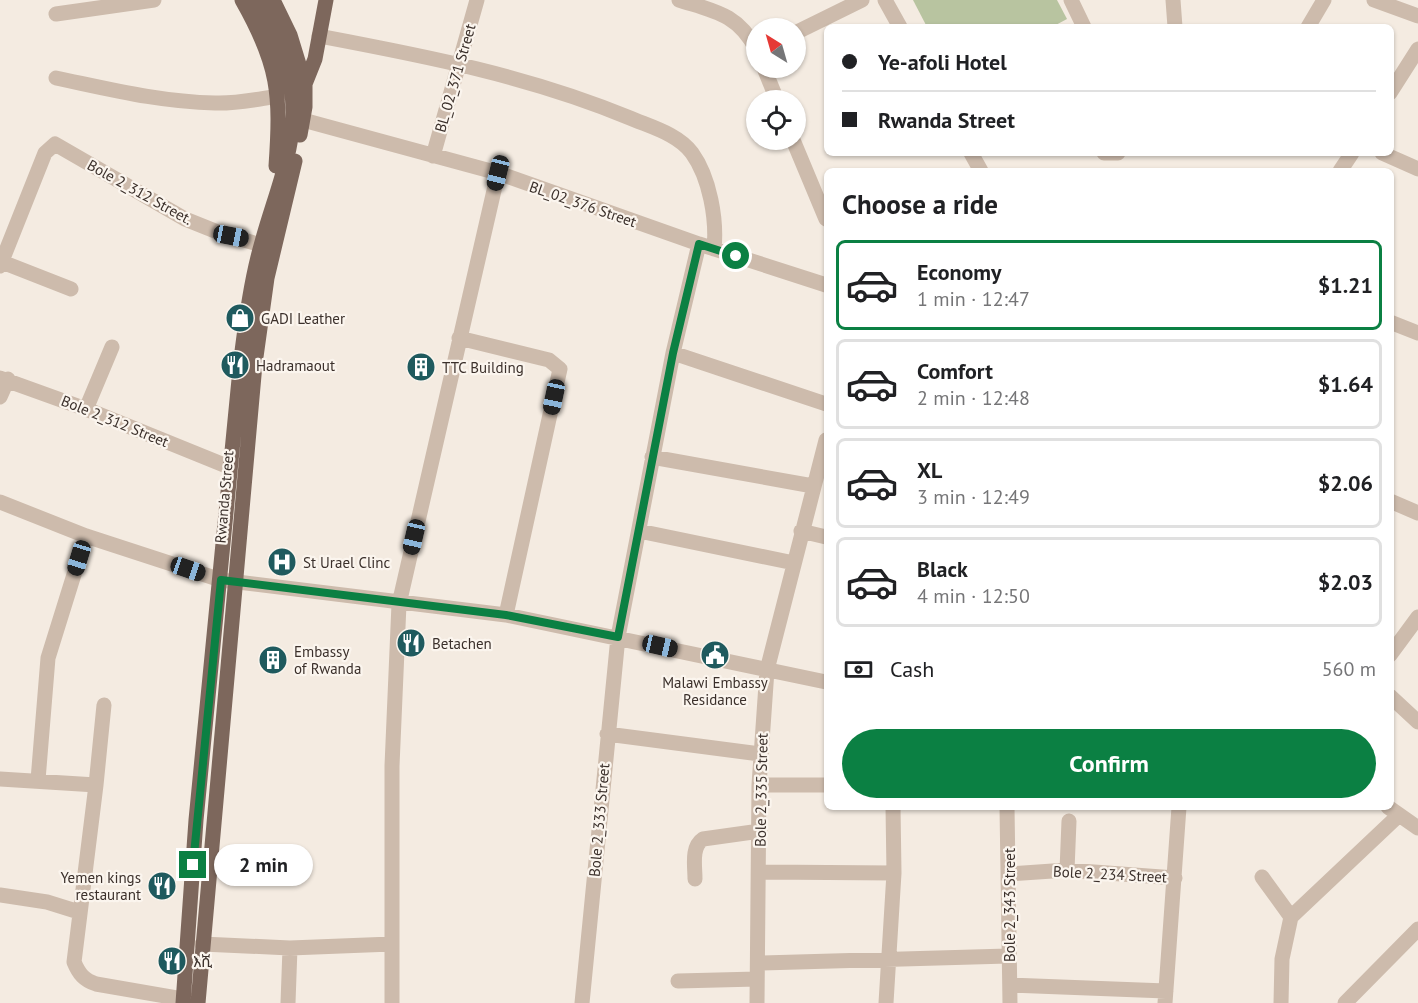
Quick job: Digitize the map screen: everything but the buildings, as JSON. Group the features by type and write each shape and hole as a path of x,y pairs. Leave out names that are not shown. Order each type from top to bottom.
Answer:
{"main road":[{"name":"Rwanda Street","path":"190,1002 202,944 228,581 229,467 248,304 261,245 279,183 276,169 279,96 266,47 242,0"},
{"path":"258,0 278,44 289,81 293,116 285,164 279,183"},
{"path":"273,0 296,54 305,84"},
{"name":"Rwanda Street","path":"190,1002 196,820 261,316 267,278 303,120 305,84 315,59 326,0"}],"street":[{"path":"56,14 154,0"},
{"name":"BL_02_371 Street","path":"433,156 477,0"},
{"path":"679,0 717,12 736,21 746,31"},
{"path":"806,28 862,0"},
{"path":"885,0 898,24"},
{"path":"1071,0 1083,24"},
{"path":"1173,0 1175,24"},
{"path":"1310,24 1324,0"},
{"path":"1374,0 1418,16"},
{"name":"Bole 2_333 Street","path":"318,36 458,62 570,94 666,133 692,154 707,186 715,225 673,353 618,637 582,1003"},
{"path":"1394,87 1418,49"},
{"path":"56,78 148,98 191,102 217,103 279,96"},
{"name":"BL_02_376 Street","path":"303,120 498,173 706,247 824,284"},
{"name":"Bole 2_312 Street.","path":"1,264 45,153 55,144 176,214 220,233 261,245"},
{"path":"797,150 824,214"},
{"path":"1389,156 1418,169"},
{"path":"392,1003 392,766 399,604 498,173"},
{"path":"1,264 71,289"},
{"path":"1394,324 1418,333"},
{"path":"459,338 549,360 560,369 506,615"},
{"path":"86,409 112,347"},
{"path":"673,353 824,403"},
{"path":"0,397 4,379"},
{"name":"Bole 2_312 Street","path":"4,379 86,409 229,467"},
{"name":"Bole 2_335 Street","path":"757,1003 759,785 767,670 824,447"},
{"path":"652,456 813,486"},
{"path":"0,502 86,536 228,581 399,604 506,615 824,682"},
{"path":"1394,504 1418,513"},
{"path":"639,531 794,563"},
{"path":"801,531 824,537"},
{"path":"38,780 48,658 86,536"},
{"path":"1394,650 1418,617"},
{"path":"1394,700 1418,722"},
{"path":"104,705 74,962 86,981 190,1002"},
{"path":"607,734 760,754"},
{"path":"0,779 96,785"},
{"path":"759,785 824,785"},
{"path":"886,1003 894,873 892,810"},
{"name":"Bole 2_343 Street","path":"1007,810 1010,874 1008,956 1010,1003"},
{"path":"1010,985 1165,997 1179,810"},
{"path":"1281,1003 1282,959 1291,917 1393,811 1418,828"},
{"path":"1067,870 1069,821"},
{"path":"695,879 695,848 698,842 703,839 760,831"},
{"name":"Bole 2_234 Street","path":"1010,874 1067,870 1175,878"},
{"path":"760,872 894,873"},
{"path":"1262,877 1291,917"},
{"path":"0,895 46,902 79,912"},
{"path":"1345,1003 1418,929"},
{"path":"202,944 290,948 392,944"},
{"path":"288,1003 290,948"},
{"path":"678,981 758,971 888,961 1008,956"}],"green space":[{"path":"913,0 1057,0 1067,19 1058,24 925,24"}],"place":[{"name":"GADI Leather","path":"240,318"},
{"name":"Hadramaout","path":"235,365"},
{"name":"TTC Building","path":"421,367"},
{"name":"St Urael Clinc","path":"282,562"},
{"name":"Betachen","path":"411,643"},
{"name":"Malawi Embassy Residance","path":"715,655"},
{"name":"Embassy of Rwanda","path":"273,660"},
{"name":"Yemen kings restaurant","path":"162,886"},
{"name":"እሺ","path":"172,961"}],"route":[{"path":"193,865 221,580 399,604 506,615 618,637 673,353 699,244 736,256"}]}
